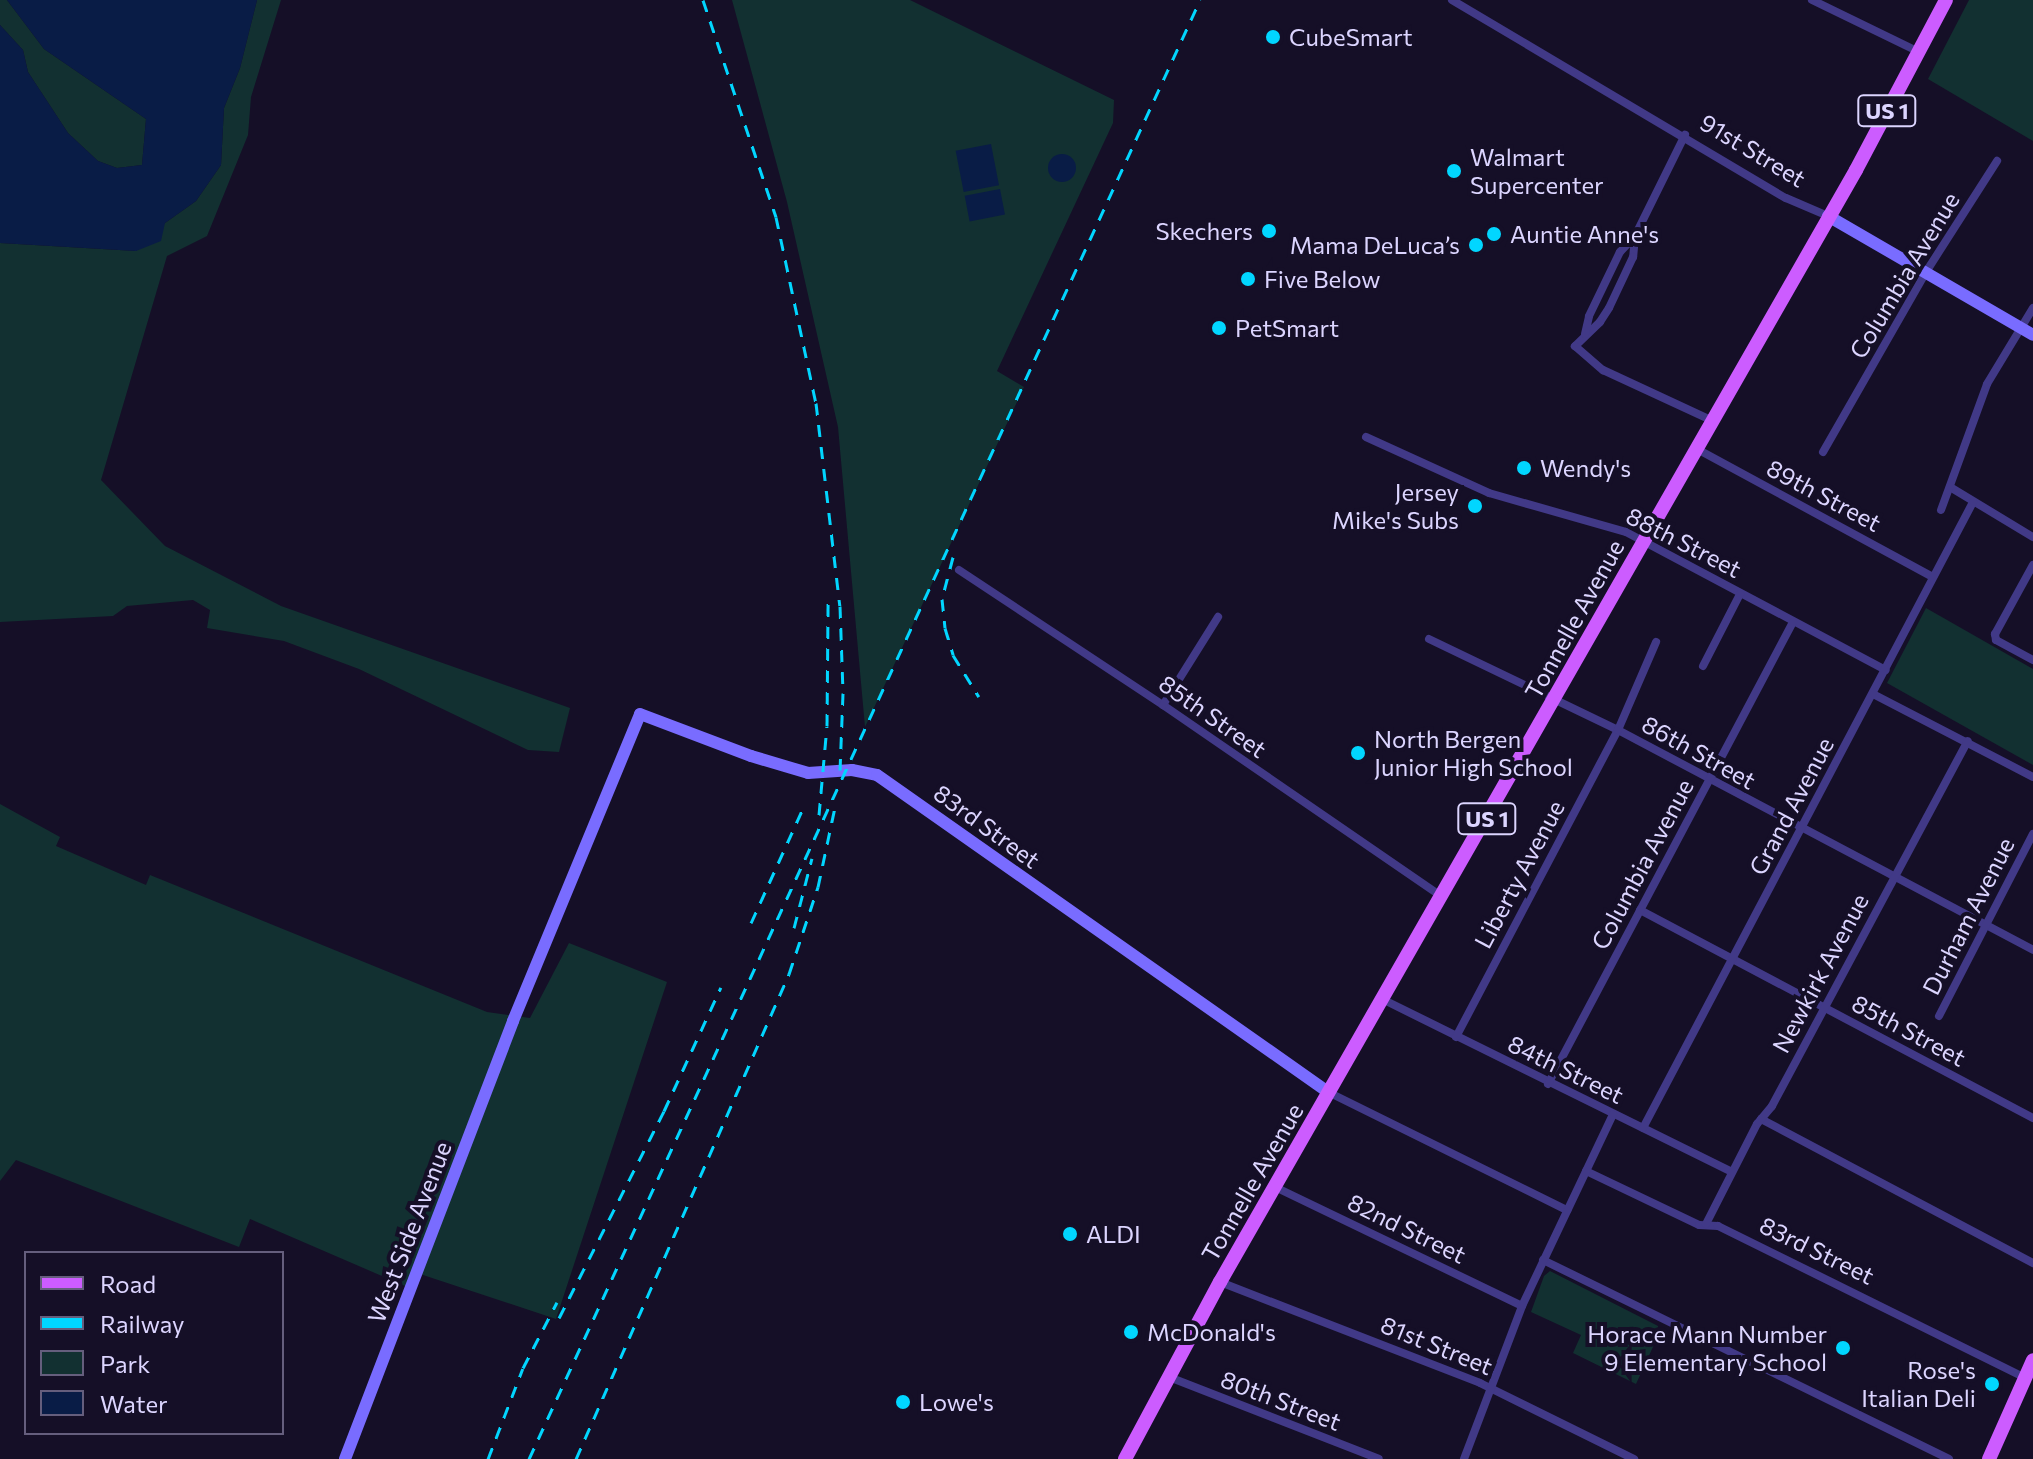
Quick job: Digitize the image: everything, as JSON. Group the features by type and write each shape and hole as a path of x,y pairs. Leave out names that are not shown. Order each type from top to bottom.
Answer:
{"main road":[{"name":"US 1","path":"1920,52 1946,0"},
{"name":"Tonnelle Avenue","path":"1125,1459 1220,1282 1443,898 1643,540 1714,422 1920,52"},
{"path":"1989,1459 2033,1360"}],"street":[{"name":"91st Street","path":"1452,0 1685,135 1786,198 1828,216 2033,335"},
{"path":"1812,0 1920,52"},
{"path":"1585,334 1589,316 1620,252 1635,236 1685,135"},
{"name":"Columbia Avenue","path":"1823,452 1926,272 1997,161"},
{"path":"1635,236 1633,257 1609,308 1600,322 1575,346 1603,370 1714,422"},
{"path":"1941,510 1987,384 2033,308"},
{"name":"88th Street","path":"1366,437 1489,493 1568,513 1643,540 1886,670"},
{"name":"89th Street","path":"1697,449 1933,577"},
{"path":"1950,487 2033,537"},
{"name":"Grand Avenue","path":"1643,1128 1973,502"},
{"path":"2033,565 1997,627 1996,640 2033,660"},
{"name":"85th Street","path":"959,570 1163,705 1443,898"},
{"path":"1703,666 1740,594"},
{"path":"1163,705 1218,617"},
{"name":"Columbia Avenue","path":"1548,1084 1793,622"},
{"name":"86th Street","path":"1429,639 1618,730 2033,950"},
{"name":"Liberty Avenue","path":"1456,1037 1618,730 1656,642"},
{"path":"1873,694 2033,777"},
{"name":"83rd Street","path":"513,1021 640,714 751,756 808,773 852,770 877,775 1328,1092 1567,1210"},
{"name":"Newkirk Avenue","path":"1706,1224 1968,741"},
{"name":"Durham Avenue","path":"1939,1016 2033,834"},
{"name":"85th Street","path":"1640,910 2033,1118"},
{"name":"84th Street","path":"1384,1000 1548,1084 1732,1172"},
{"name":"West Side Avenue","path":"345,1459 513,1021"},
{"path":"1464,1459 1522,1306 1613,1114"},
{"path":"1761,1119 2033,1263"},
{"name":"83rd Street","path":"1586,1171 1699,1225 1718,1226 2025,1378"},
{"name":"82nd Street","path":"1275,1187 1522,1306"},
{"path":"1543,1260 1949,1459"},
{"name":"81st Street","path":"1220,1282 1491,1388 1634,1459"},
{"name":"80th Street","path":"1169,1377 1379,1459"}],"green space":[{"path":"0,0 7,0 44,49 146,119 142,165 117,168 98,161 68,133 28,72 23,50 0,25"},
{"path":"257,0 281,0 251,97 248,135 207,236 167,256 101,480 165,546 281,606 570,708 559,752 528,750 359,669 284,641 207,628 210,610 193,600 127,606 113,616 0,622 0,243 136,251 165,223 196,201 221,165 224,108 240,68"},
{"path":"732,0 910,0 1114,100 1113,123 997,371 1024,387 865,727 838,427 787,202"},
{"path":"1969,0 2033,0 2033,141 1928,79"},
{"path":"1926,608 2033,669 2033,765 1887,683"},
{"path":"0,804 60,837 56,846 146,885 150,875 487,1012 530,1018 569,943 667,982 556,1319 420,1274 412,1289 250,1219 239,1247 16,1160 0,1181"},
{"path":"1550,1271 1658,1326 1658,1336 1636,1384 1573,1353 1581,1335 1531,1312 1544,1276"}],"water":[{"path":"7,0 257,0 240,68 224,108 221,165 196,201 165,223 161,241 136,251 0,243 0,25 23,50 28,72 68,133 98,161 117,168 142,165 146,119 44,49"},
{"path":"991,144 999,185 964,192 956,151"},
{"path":"1062,154 1072,158 1076,168 1072,178 1062,182 1052,178 1048,168 1052,158"},
{"path":"1000,189 1005,215 970,221 965,196"}],"railway":[{"path":"703,0 776,217 816,403 840,606 843,693 840,770"},
{"path":"529,1459 1200,0"},
{"path":"953,557 942,599 945,628 953,655 979,697"},
{"path":"819,815 827,726 828,599"},
{"path":"576,1459 789,974 818,887 836,802"},
{"path":"751,923 804,806"},
{"path":"794,928 812,858"},
{"path":"559,1318 664,1111 721,987"},
{"path":"488,1459 523,1368 557,1302"}],"place":[{"name":"CubeSmart","path":"1273,37"},
{"name":"Walmart Supercenter","path":"1454,171"},
{"name":"Skechers","path":"1269,231"},
{"name":"Auntie Anne's","path":"1494,234"},
{"name":"Mama DeLuca’s","path":"1476,245"},
{"name":"Five Below","path":"1248,279"},
{"name":"PetSmart","path":"1219,328"},
{"name":"Wendy's","path":"1524,468"},
{"name":"Jersey Mike's Subs","path":"1475,506"},
{"name":"North Bergen Junior High School","path":"1358,753"},
{"name":"ALDI","path":"1070,1234"},
{"name":"McDonald's","path":"1131,1332"},
{"name":"Horace Mann Number 9 Elementary School","path":"1843,1348"},
{"name":"Rose's Italian Deli","path":"1992,1384"},
{"name":"Lowe's","path":"903,1402"}]}
